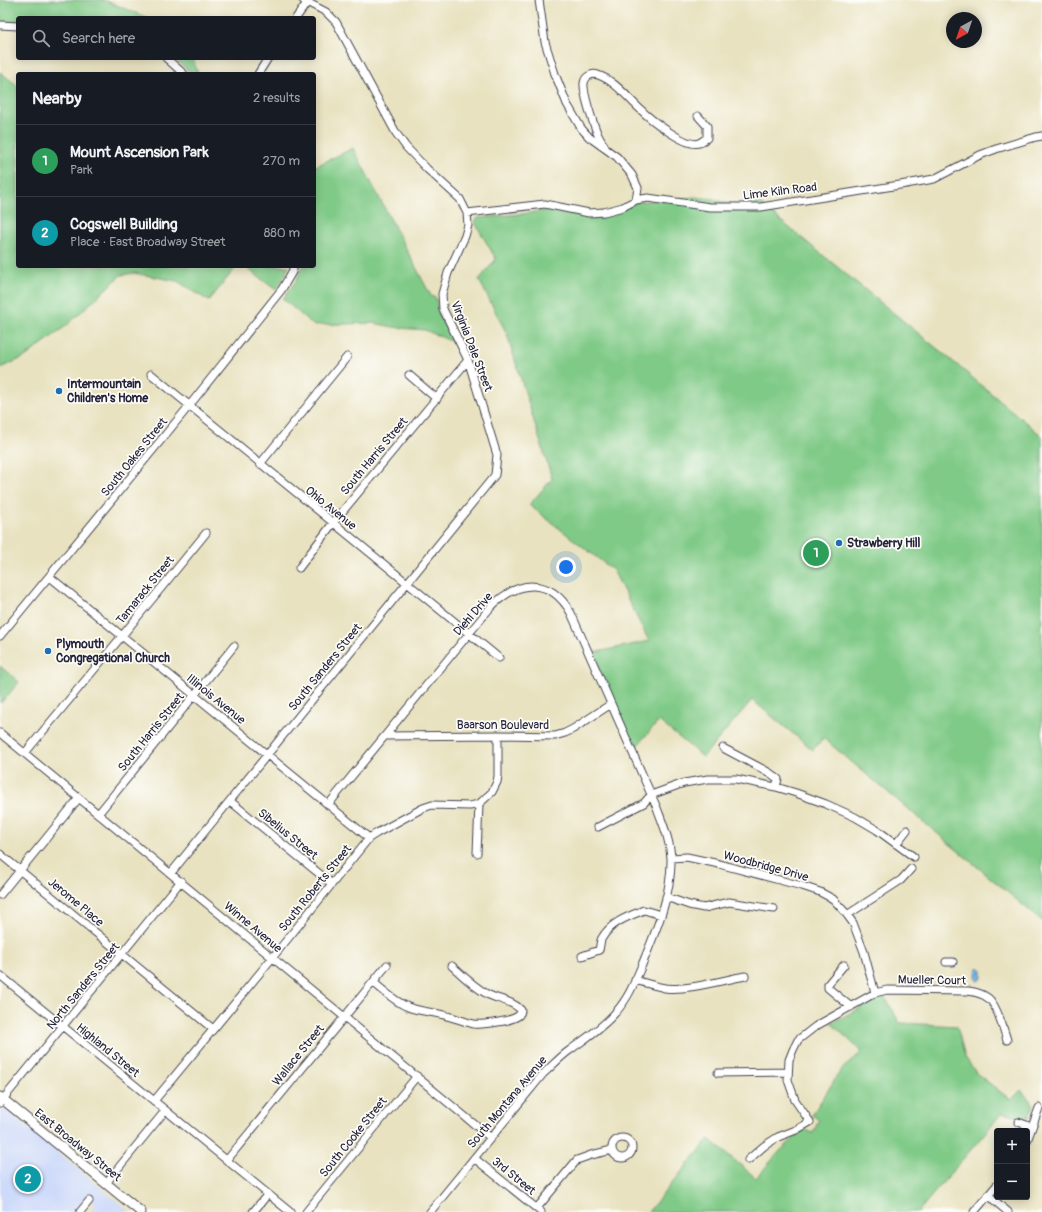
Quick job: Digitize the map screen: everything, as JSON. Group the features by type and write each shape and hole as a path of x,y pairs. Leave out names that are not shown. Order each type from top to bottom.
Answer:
{"street":[{"path":"539,0 546,42 555,74 567,104 580,128 617,157 632,175 638,188 636,200"},
{"path":"297,16 306,1 326,12 336,22 396,133 406,147 427,169 460,199 467,213"},
{"path":"0,25 16,26"},
{"path":"168,60 182,72"},
{"path":"259,72 267,60"},
{"path":"606,149 596,131 584,89 585,79 591,75 598,75 611,82 626,94 640,110 658,124 690,143 699,144 707,138 707,126 698,116"},
{"name":"Lime Kiln Road","path":"467,213 545,204 588,213 604,212 623,207 636,200 648,198 721,208 762,207 906,184 934,178 980,155 1042,136"},
{"name":"Virginia Dale Street","path":"467,213 468,225 465,236 448,273 442,294 443,309 468,360 497,455 495,475"},
{"name":"South Oakes Street","path":"0,636 189,406 282,289 293,268"},
{"path":"260,464 347,357"},
{"name":"South Harris Street","path":"299,568 333,523 468,360"},
{"name":"Ohio Avenue","path":"151,374 499,658"},
{"path":"409,375 437,399"},
{"name":"South Sanders Street","path":"171,873 408,584 495,475"},
{"name":"Tamarack Street","path":"25,753 206,533"},
{"name":"Illinois Avenue","path":"50,577 369,838"},
{"name":"Diehl Drive","path":"328,804 497,601 515,589 524,586 539,587 551,592 563,601 571,613 651,794"},
{"name":"South Harris Street","path":"99,813 234,646"},
{"name":"Baarson Boulevard","path":"385,736 555,736 565,733 611,704"},
{"name":"Winne Avenue","path":"0,733 99,813 491,1138"},
{"path":"477,853 478,804 492,792 497,782 498,735"},
{"path":"723,748 770,773 778,779 776,787"},
{"path":"598,827 644,803 651,794 684,783 708,779 736,779 796,792 826,804 855,817 877,830 914,857"},
{"name":"South Montana Avenue","path":"430,1212 527,1093 552,1066 569,1050 598,1030 623,1004 635,980 661,915 670,880 671,858 667,837 651,794"},
{"path":"0,895 79,798"},
{"name":"Sibelius Street","path":"230,801 332,884"},
{"name":"South Roberts Street","path":"154,1101 273,958 369,838 377,832 423,808 432,805 470,806 478,804"},
{"path":"896,844 907,830"},
{"name":"Jerome Place","path":"0,854 213,1029"},
{"name":"Woodbridge Drive","path":"671,858 687,857 802,886 820,892 833,899 847,915 855,928 864,952 875,993"},
{"path":"847,915 901,880 911,869"},
{"name":"North Sanders Street","path":"1,1100 63,1027 181,881"},
{"path":"666,898 704,908 729,902 774,909"},
{"path":"582,956 599,950 601,939 611,927 621,920 644,910 661,915"},
{"name":"Wallace Street","path":"227,1160 387,965"},
{"path":"844,965 828,984 828,988 851,1007"},
{"path":"373,982 408,1007 462,1021 475,1024 489,1024 519,1016 521,1010 518,1006 511,1002 488,995 452,966"},
{"name":"Highland Street","path":"0,975 227,1160"},
{"path":"635,980 666,988 676,988 745,976"},
{"name":"Mueller Court","path":"875,993 887,990 968,991 980,993 990,998 1007,1040"},
{"path":"748,1160 778,1136 796,1130 810,1122 795,1100 788,1080 789,1060 798,1040 816,1026 875,993"},
{"path":"718,1073 788,1072"},
{"name":"South Cooke Street","path":"306,1212 417,1076"},
{"name":"East Broadway Street","path":"1,1100 141,1212"},
{"path":"1030,1133 1039,1108"},
{"path":"106,1183 165,1111"},
{"path":"1018,1122 1032,1127"},
{"path":"539,1210 560,1180 577,1160 612,1150"},
{"name":"3rd Street","path":"474,1158 539,1210"},
{"path":"227,1160 290,1212"},
{"path":"974,1212 994,1188"},
{"path":"253,1212 268,1194"},
{"path":"988,1195 1008,1212"},
{"path":"80,1212 89,1201"}],"shaded area":[{"path":"6,1110 130,1212 89,1212 96,1204 87,1196 74,1212 0,1212 0,1112"}],"green space":[{"path":"0,0 104,0 143,16 16,16 16,22 0,21"},
{"path":"176,60 194,60 197,72 190,72"},
{"path":"0,72 16,84 16,268 235,268 209,301 177,281 134,273 121,275 66,326 25,357 0,368"},
{"path":"353,148 431,296 436,298 438,313 453,342 425,330 399,328 373,323 313,325 283,299 297,279 301,268 316,268 316,166"},
{"path":"695,197 714,199 734,205 759,203 1042,436 1042,921 823,738 813,750 752,700 703,757 659,721 634,749 592,653 649,641 613,570 529,505 552,479 507,334 479,280 496,259 474,221 478,218 529,213 549,209 591,218 614,214 637,202"},
{"path":"247,268 288,268 276,290"},
{"path":"0,666 19,682 1,703 0,702"},
{"path":"884,996 900,1023 957,1026 965,1057 976,1073 1011,1100 1021,1090 1034,1105 1029,1116 1025,1119 1002,1113 918,1212 648,1212 709,1139 756,1178 779,1152 804,1129 813,1133 819,1120 812,1115 841,1070 862,1052 831,1023"}],"water":[{"path":"979,967 982,970 982,978 977,981 976,971"}],"place":[{"name":"Intermountain Children's Home","path":"59,391"},
{"name":"Strawberry Hill","path":"839,543"},
{"name":"Mount Ascension Park","path":"816,553"},
{"name":"Plymouth Congregational Church","path":"48,651"},
{"name":"Cogswell Building","path":"28,1179"}]}
